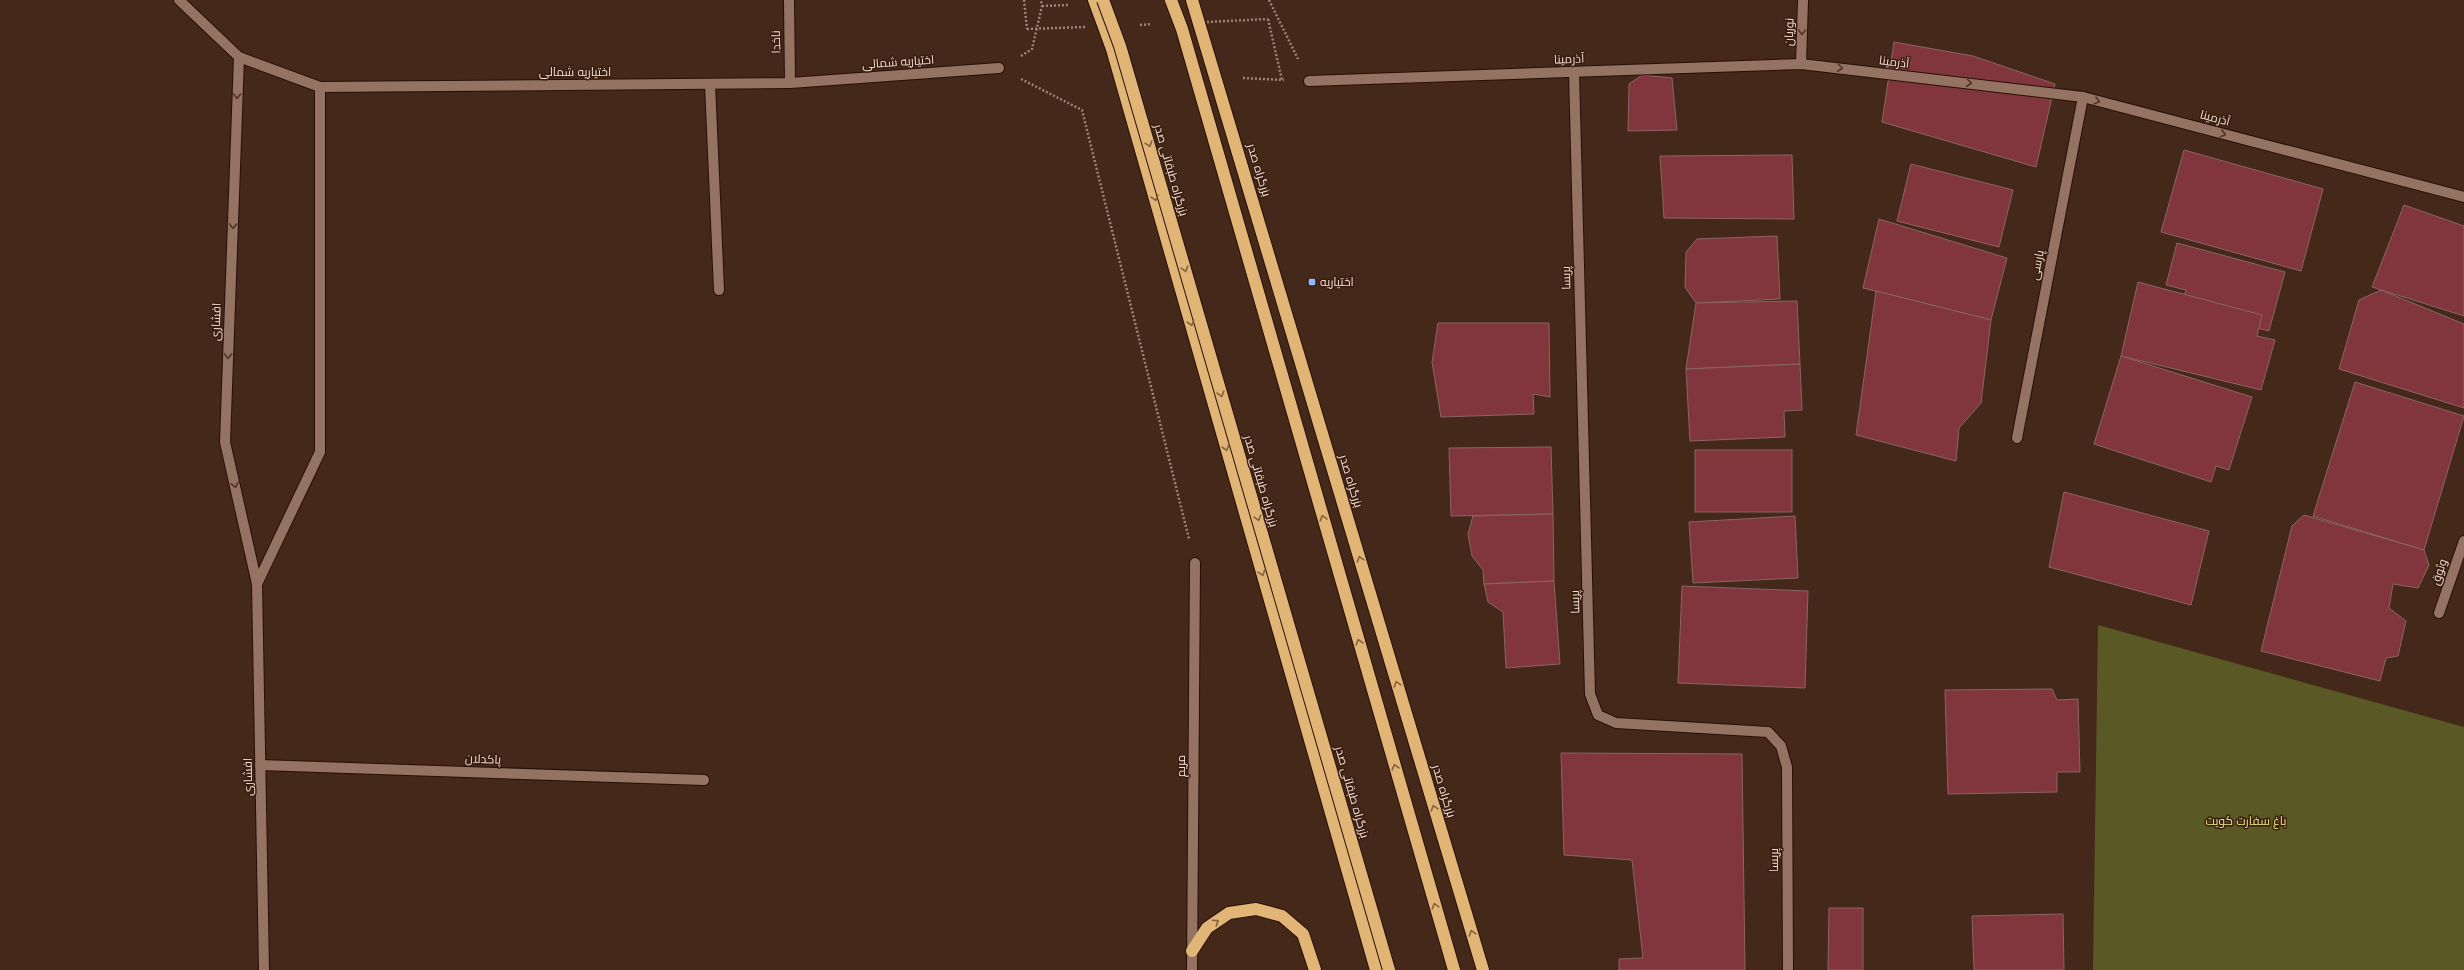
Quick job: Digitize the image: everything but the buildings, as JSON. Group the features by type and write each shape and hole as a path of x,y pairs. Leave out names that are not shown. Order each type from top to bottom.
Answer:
{"highway":[{"path":"1094,0 1112,49 1376,970"},
{"name":"بزرگراه طبقاتی صدر","path":"1103,0 1120,46 1389,970"},
{"path":"1171,0 1182,29 1454,970"},
{"name":"بزرگراه صدر","path":"1192,0 1483,970"},
{"path":"1192,951 1207,928 1229,913 1256,909 1282,916 1303,934 1315,970"}],"street":[{"name":"اختیاریه شمالی","path":"179,0 239,58 320,87 790,83 999,68"},
{"name":"ناخدا","path":"789,0 790,83"},
{"name":"نوریان","path":"1801,64 1802,0"},
{"name":"افشاری","path":"239,58 225,442 257,584 264,970"},
{"name":"آذرمینا","path":"1309,81 1801,64 2083,97 2464,197"},
{"name":"پریسا","path":"1574,72 1590,694 1598,714 1616,723 1768,732 1781,746 1787,767 1788,970"},
{"path":"710,84 719,290"},
{"name":"افشاری","path":"257,584 320,452 320,87"},
{"name":"پارسی","path":"2017,438 2083,97"},
{"name":"وثوق","path":"2439,613 2464,541"},
{"name":"مریم","path":"1192,970 1195,563"},
{"name":"پاکدلان","path":"260,765 704,780"}],"path":[{"path":"1024,0 1027,29 1089,27"},
{"path":"999,68 1032,49 1042,6 1040,0"},
{"path":"1216,77 1309,81 1269,0"},
{"path":"1206,22 1268,19 1282,80"},
{"path":"1136,25 1159,24"},
{"path":"999,68 1082,110 1195,563"}],"green space":[{"name":"باغ سفارت کویت","path":"2098,625 2464,727 2464,970 2093,970"}],"place":[{"name":"اختیاریه","path":"1312,282"}]}
